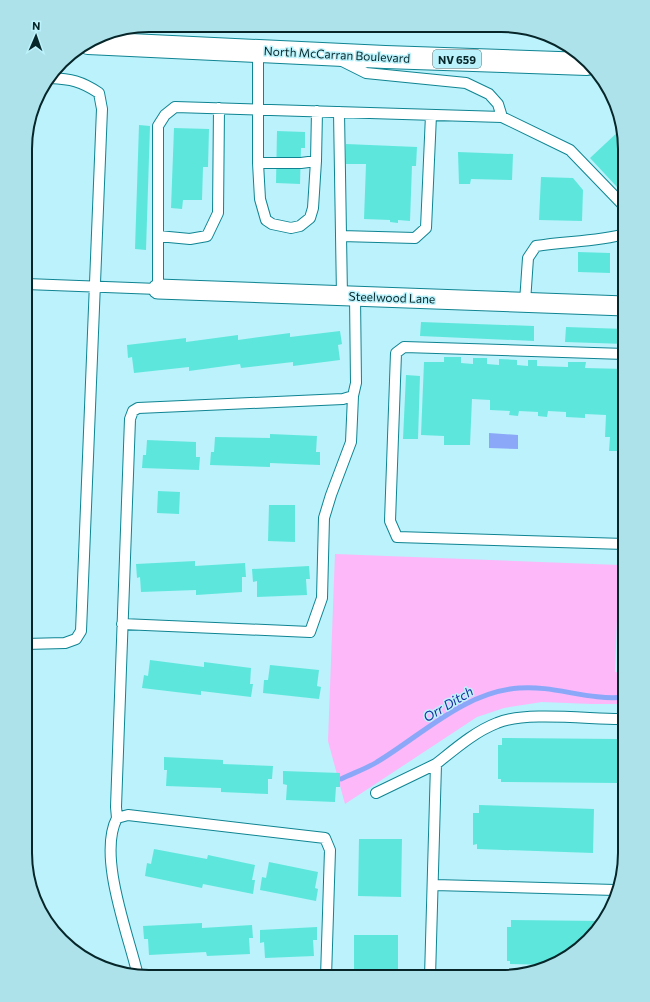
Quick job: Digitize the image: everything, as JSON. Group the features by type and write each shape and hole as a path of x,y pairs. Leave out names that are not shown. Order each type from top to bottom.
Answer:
{"main road":[{"name":"North McCarran Boulevard","path":"99,43 581,64"}],"street":[{"name":"Steelwood Lane","path":"158,288 618,306"}],"lane":[{"path":"258,50 258,163 260,199 266,220 272,224 291,228 300,226 310,218 313,208 318,111"},
{"path":"328,54 366,73 466,83 489,94 498,104 502,117"},
{"path":"32,644 66,644 76,639 81,631 102,109 99,93 86,84 70,79 56,78"},
{"path":"32,284 158,288 158,126 165,114 176,107 502,117 570,150 618,200"},
{"path":"158,236 190,239 207,236 212,226 218,213 219,108"},
{"path":"122,624 310,632 322,598 324,518 351,442 353,396 356,383 349,296 341,236 339,112"},
{"path":"341,236 415,238 426,228 431,115"},
{"path":"258,163 300,163 316,161"},
{"path":"525,302 528,258 536,246 557,242 606,239 618,236"},
{"path":"618,354 404,346 396,353 390,521 396,537 618,544"},
{"path":"136,969 115,896 111,855 113,826 117,818 116,807 130,420 133,411 138,408 343,399 353,396"},
{"path":"376,793 436,764 473,735 498,722 525,717 618,719"},
{"path":"430,970 434,885 436,764"},
{"path":"117,818 128,815 325,838 330,850 326,970"},
{"path":"434,885 612,890"}],"shaded area":[{"path":"335,554 618,565 615,672 618,672 618,704 542,702 504,708 477,717 345,804 328,741"}],"water":[{"path":"489,433 518,435 518,449 489,448"}],"building":[{"path":"139,125 150,126 146,250 135,249"},
{"path":"174,128 209,129 208,167 203,167 202,200 183,200 182,209 171,208"},
{"path":"277,131 305,132 305,148 301,148 300,184 276,183"},
{"path":"617,133 617,187 590,158"},
{"path":"346,144 417,147 416,166 412,166 410,221 398,220 398,223 390,222 390,220 364,219 366,164 346,164"},
{"path":"458,152 513,154 512,180 471,179 470,184 459,184"},
{"path":"541,177 573,178 583,190 582,221 539,220"},
{"path":"578,252 610,253 610,273 578,272"},
{"path":"421,322 534,326 534,341 420,336"},
{"path":"566,327 618,329 618,344 565,342"},
{"path":"340,331 342,344 338,345 340,360 293,366 293,362 241,368 240,364 189,371 189,367 134,373 132,357 128,358 127,345 186,338 186,342 238,335 238,340 290,333 290,337"},
{"path":"444,357 461,357 461,363 473,364 473,358 487,358 487,364 499,365 499,359 517,360 517,365 528,366 528,360 537,360 537,366 568,367 568,362 586,362 585,368 618,369 618,451 609,451 610,437 605,437 606,415 585,414 585,418 566,417 566,412 548,411 547,417 538,416 538,412 519,411 518,416 509,415 510,411 490,410 490,400 472,399 470,445 444,445 444,436 421,435 424,362 444,362"},
{"path":"406,375 420,376 418,439 403,439"},
{"path":"270,434 317,436 316,452 320,452 320,465 270,463 270,467 210,465 211,452 214,452 215,437 270,438"},
{"path":"147,440 196,442 196,457 200,457 199,470 142,468 143,455 146,455"},
{"path":"158,491 180,492 179,514 157,513"},
{"path":"269,505 295,505 295,542 268,541"},
{"path":"195,561 195,566 245,563 246,577 242,577 242,592 196,595 196,590 141,592 140,577 137,578 136,564"},
{"path":"309,566 310,579 306,579 307,595 257,597 257,581 253,582 252,569"},
{"path":"150,660 204,667 204,662 251,668 250,684 253,684 251,697 201,691 201,695 142,688 144,675 148,676"},
{"path":"270,665 319,670 317,686 321,687 319,699 263,693 264,680 268,680"},
{"path":"502,738 617,739 617,783 501,782 501,779 498,779 498,745 502,745"},
{"path":"164,757 223,760 223,764 273,766 272,779 268,779 268,794 221,792 221,788 166,786 167,770 164,770"},
{"path":"283,771 340,773 340,787 336,787 335,802 286,800 287,785 283,784"},
{"path":"479,805 594,809 593,853 477,849 477,844 473,845 473,813 479,813"},
{"path":"359,839 402,839 401,897 358,896"},
{"path":"154,849 207,859 208,855 255,865 252,880 255,880 253,894 203,884 202,888 145,876 147,863 151,864"},
{"path":"269,862 318,872 315,888 318,889 316,901 260,890 262,877 266,878"},
{"path":"511,920 596,921 584,936 572,946 546,961 535,965 510,964 510,961 507,961 507,927 511,927"},
{"path":"202,923 202,928 252,925 253,938 249,938 250,954 207,956 206,952 149,955 148,939 144,939 143,926"},
{"path":"317,927 317,940 313,940 314,956 265,958 264,942 260,943 260,930"},
{"path":"354,935 398,935 398,970 354,970"}],"waterway":[{"name":"Orr Ditch","path":"341,779 377,762 444,716 480,697 499,691 532,688 598,697 618,698"}]}
